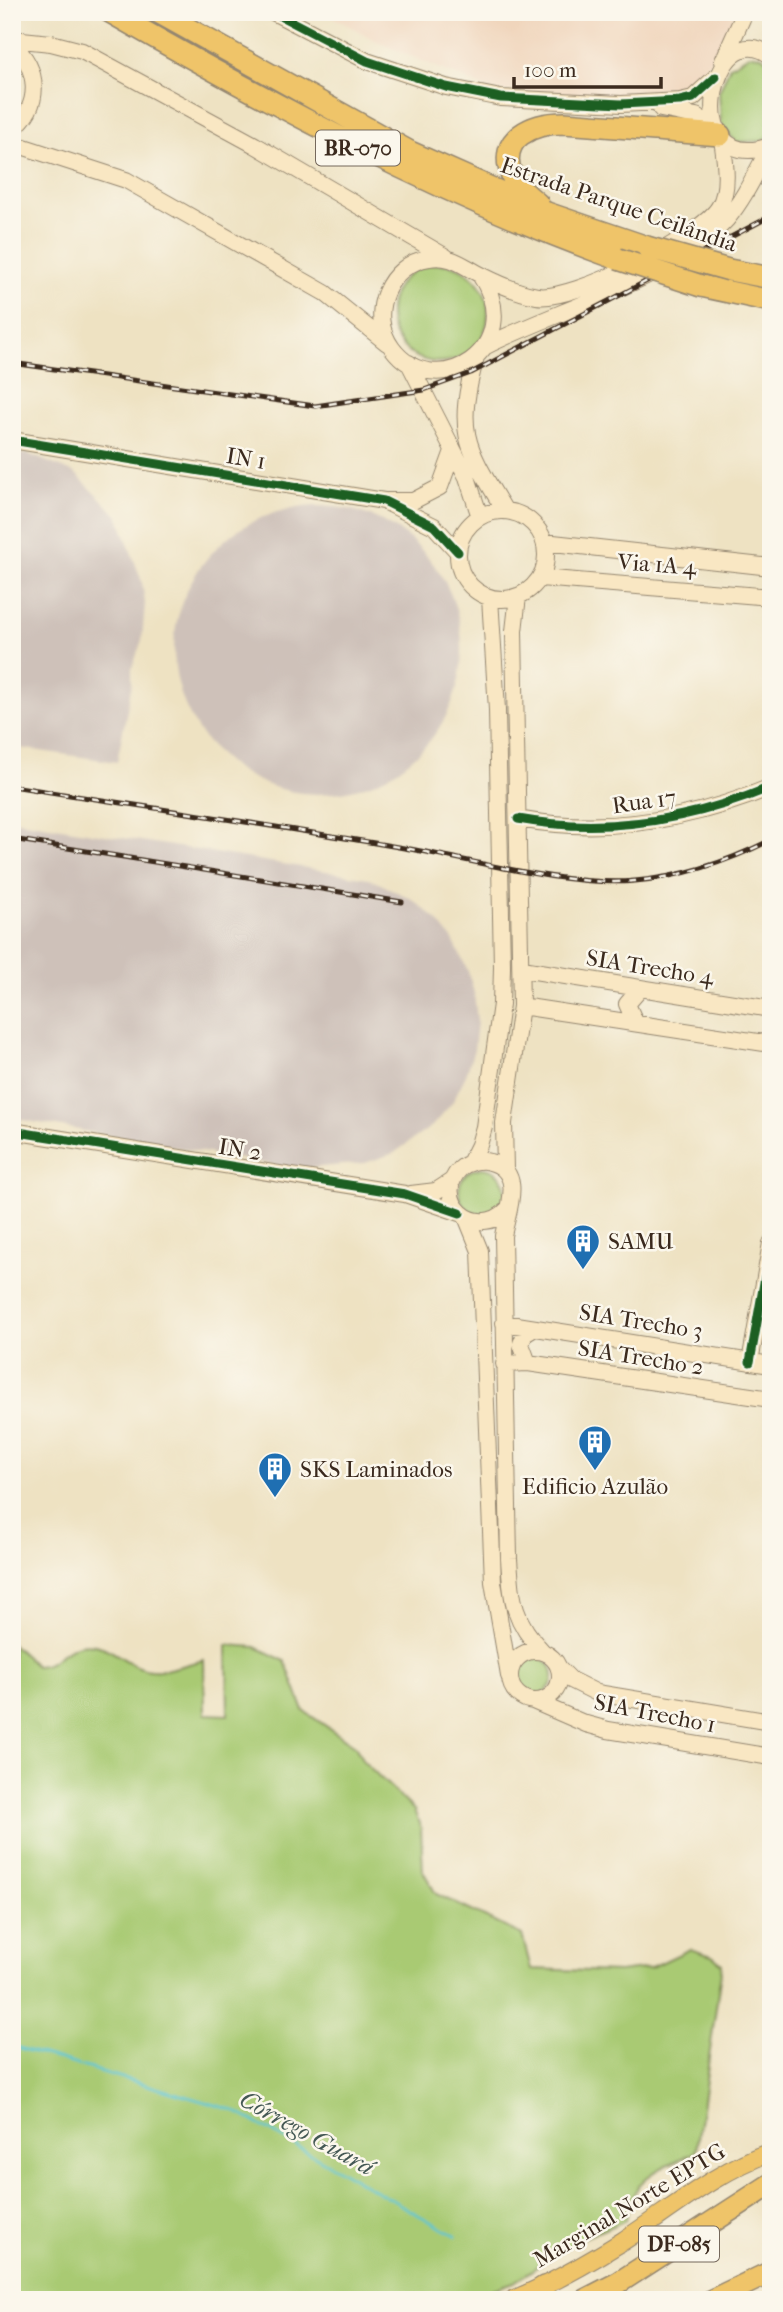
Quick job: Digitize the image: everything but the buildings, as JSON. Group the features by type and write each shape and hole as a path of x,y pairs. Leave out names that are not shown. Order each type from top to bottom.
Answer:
{"highway":[{"name":"Estrada Parque Ceilândia","path":"158,12 410,152 547,213 648,247 729,270 771,278"},
{"name":"Estrada Parque Ceilândia","path":"113,15 397,169 545,233 618,259 701,286 771,301"},
{"path":"547,213 512,177 509,163 513,143 529,127 544,122 564,122 720,134"},
{"name":"DF-085","path":"585,2300 618,2283 771,2184"},
{"name":"DF-085","path":"712,2300 771,2272"}],"main road":[{"path":"273,12 367,61 446,87 501,98 621,104 696,116 737,148 749,150 770,145"},
{"path":"12,39 51,43 82,51 256,145 449,258 466,264 480,275 525,293 551,297 603,281 698,228 720,205 726,177 720,134 714,114 718,73 745,12"},
{"path":"12,44 31,70 35,98 23,120 12,129"},
{"path":"621,104 693,98 718,73 729,57 748,49 758,49 771,56"},
{"path":"12,143 126,180 325,293 409,363 425,370 443,371 461,366 481,351 664,265 707,237 739,203 770,145"},
{"path":"390,346 382,328 381,309 386,291 396,275 420,261 449,258"},
{"path":"480,275 490,291 495,309 493,328 481,351 464,401 464,425 469,447 505,511"},
{"path":"409,363 467,477 480,517"},
{"name":"IN 1","path":"12,440 384,501 434,526 458,552"},
{"path":"384,501 413,501 440,487 453,451"},
{"path":"505,511 530,521 544,542 547,557 540,578 518,596 490,597 477,591 466,580 460,567 458,552 467,529 480,517 505,511"},
{"name":"IN 1","path":"434,526 467,529"},
{"name":"Via 1A 4","path":"544,542 771,567"},
{"name":"Via 1A 4","path":"540,578 771,597"},
{"path":"518,596 514,631 522,969 521,1006 504,1122 505,1170 513,1189 503,1236 509,1559 513,1605 519,1623 542,1652 555,1661 571,1680 597,1693 771,1722"},
{"path":"490,597 497,710 502,987 484,1127 479,1146 470,1163 453,1180 452,1197 480,1251 493,1582 510,1683 519,1696 533,1701 542,1700 555,1691 559,1684 559,1668"},
{"name":"Rua 17","path":"518,819 594,827 651,823 705,810 771,787"},
{"name":"SIA Trecho 4","path":"522,969 771,1009"},
{"path":"635,1022 627,1004 641,988"},
{"path":"521,1006 771,1044"},
{"name":"IN 2","path":"12,1131 405,1194 463,1216"},
{"path":"470,1163 488,1161 505,1170"},
{"name":"IN 2","path":"405,1194 436,1191 453,1180"},
{"path":"463,1216 476,1222 494,1220 508,1209"},
{"path":"750,1362 771,1243"},
{"name":"SIA Trecho 3","path":"504,1323 771,1365"},
{"path":"528,1363 521,1344 525,1334 535,1328"},
{"name":"SIA Trecho 2","path":"504,1364 528,1363 771,1399"},
{"path":"509,1675 514,1661 520,1655 542,1652"},
{"name":"SIA Trecho 1","path":"533,1701 586,1724 608,1730 771,1757"},
{"name":"Marginal Norte EPTG","path":"513,2300 536,2293 621,2242 717,2176 771,2152"}],"shaded area":[{"path":"324,12 735,12 722,46 685,96 555,96 491,90 382,44"},
{"path":"12,454 28,454 75,473 118,516 142,582 145,603 142,640 132,668 132,683 117,762 12,747"},
{"path":"318,506 346,509 373,517 398,530 420,548 438,570 451,595 459,622 462,650 459,678 451,705 438,730 420,752 398,770 373,783 346,791 318,794 290,791 263,783 238,770 216,752 198,730 185,705 177,678 174,650 177,622 185,595 198,570 216,548 238,530 263,517 290,509"},
{"path":"12,820 368,878 412,899 436,919 453,940 468,971 474,993 477,1021 474,1049 466,1075 452,1103 432,1126 394,1153 365,1163 297,1169 12,1118"}],"green space":[{"path":"751,54 762,56 771,64 771,134 763,141 736,142 721,125 719,92 730,66"},
{"path":"439,264 466,272 480,286 488,313 480,340 466,354 439,362 412,354 398,340 390,313 398,286 412,272"},
{"path":"482,1168 498,1175 505,1191 498,1207 482,1214 466,1207 459,1191 466,1175"},
{"path":"12,1644 36,1666 48,1663 74,1647 90,1644 107,1649 136,1666 152,1670 204,1660 205,1714 228,1715 227,1645 256,1647 285,1661 304,1711 355,1746 363,1761 414,1810 421,1829 423,1871 436,1894 522,1935 531,1969 619,1972 650,1968 690,1949 712,1956 722,1964 696,2152 660,2169 641,2183 629,2205 626,2220 576,2241 514,2282 462,2300 12,2300"},
{"path":"534,1657 547,1663 553,1676 547,1689 534,1695 521,1689 515,1676 521,1663"}],"waterway":[{"name":"Córrego Guará","path":"12,2046 233,2110 456,2236"}],"railway":[{"path":"12,363 315,406 424,390 471,373 771,216"},
{"path":"12,786 410,849 553,877 609,882 635,881 688,872 721,862 771,840"},
{"path":"12,839 402,902"}],"cycle path":[{"path":"273,12 367,61 446,87 501,98 621,104 680,101 693,98 716,77"},
{"path":"12,440 384,501 434,526 458,552"},
{"path":"518,819 583,826 647,822 709,809 771,787"},
{"path":"12,1131 405,1194 460,1213"},
{"path":"750,1362 771,1243"}],"place":[{"name":"SAMU","path":"583,1271"},
{"name":"Edificio Azulão","path":"595,1472"},
{"name":"SKS Laminados","path":"275,1499"}]}
